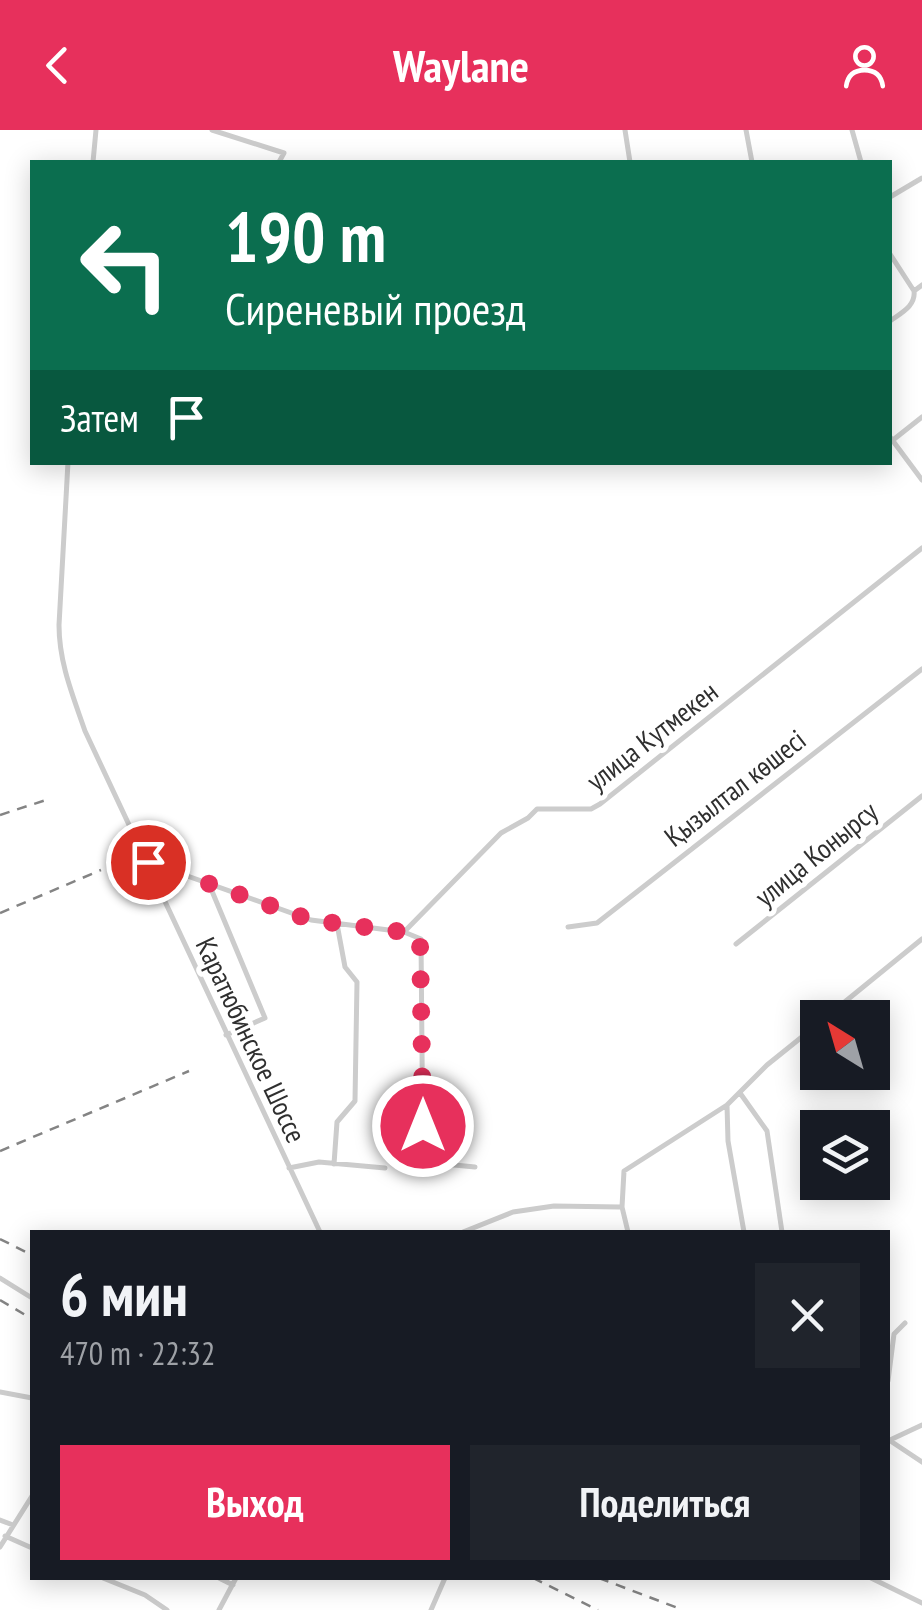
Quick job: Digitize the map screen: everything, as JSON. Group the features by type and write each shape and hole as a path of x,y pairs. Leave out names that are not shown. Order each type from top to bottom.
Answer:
{"street":[{"path":"93,160 96,130"},
{"path":"212,130 284,153 281,160"},
{"path":"626,130 630,160"},
{"path":"746,130 752,160"},
{"path":"852,130 860,160"},
{"path":"892,196 922,178"},
{"path":"892,257 914,291 906,310 892,320"},
{"path":"914,291 922,285"},
{"path":"922,417 892,438 922,480"},
{"name":"Каратюбинское Шоссе","path":"68,465 59,650 85,732 319,1230"},
{"name":"улица Кутмекен","path":"404,932 501,832 528,818 536,809 591,808 600,804 922,548"},
{"name":"Қызылтал көшесі","path":"568,927 598,923 922,670"},
{"name":"улица Конырсу","path":"736,944 922,796"},
{"path":"148,862 311,920 417,937 423,944 423,1162 475,1167"},
{"path":"209,884 265,1018 226,1035"},
{"path":"334,1164 337,1122 355,1101 357,982 344,968 338,924"},
{"path":"847,1000 922,939"},
{"path":"628,1230 622,1206 624,1172 726,1105 800,1038"},
{"path":"740,1094 768,1131 782,1230"},
{"path":"726,1105 728,1141 744,1230"},
{"path":"289,1168 319,1162 386,1168"},
{"path":"468,1230 512,1212 554,1206 622,1206"},
{"path":"0,1278 30,1297"},
{"path":"890,1365 894,1334 905,1323"},
{"path":"0,1392 30,1398"},
{"path":"890,1439 922,1425"},
{"path":"890,1441 922,1462"},
{"path":"0,1546 30,1499"},
{"path":"0,1520 14,1525"},
{"path":"5,1536 30,1547"},
{"path":"108,1580 145,1595 167,1610"},
{"path":"430,1610 444,1580"},
{"path":"875,1580 922,1603"},
{"path":"219,1610 234,1581"}],"railway":[{"path":"0,815 49,799"},
{"path":"0,913 101,870"},
{"path":"0,1151 189,1071"},
{"path":"0,1239 30,1254"},
{"path":"0,1300 30,1318"},
{"path":"537,1580 598,1610"},
{"path":"604,1580 683,1610"}],"route":[{"path":"148,862 311,920 417,937 423,944 423,1126"}]}
